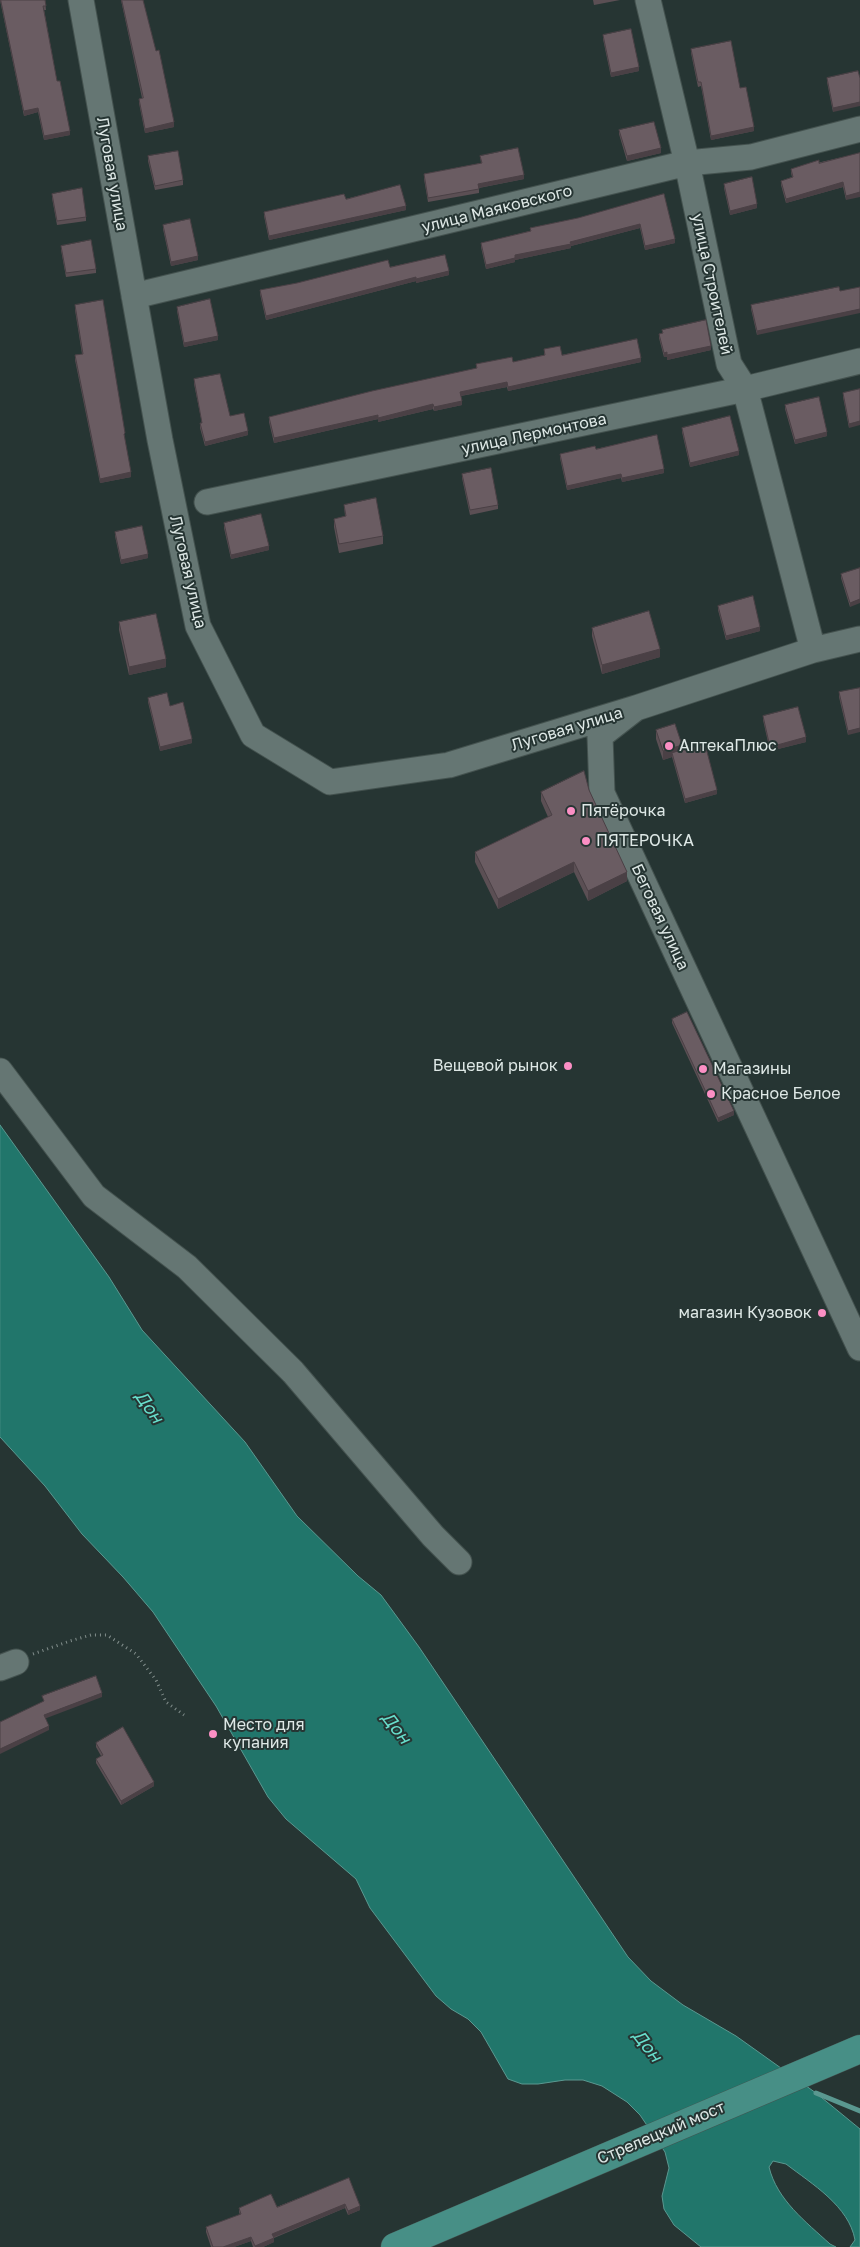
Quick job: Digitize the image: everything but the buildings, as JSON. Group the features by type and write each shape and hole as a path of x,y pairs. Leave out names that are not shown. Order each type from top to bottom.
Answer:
{"main road":[{"name":"Стрелецкий мост","path":"395,2247 860,2049"}],"street":[{"name":"Луговая улица","path":"81,0 160,440 198,626 254,735 330,782 449,765 636,708"},
{"name":"улица Строителей","path":"648,0 687,163 729,364 744,389 813,650"},
{"name":"улица Маяковского","path":"134,296 687,163 751,157 860,129"},
{"name":"улица Лермонтова","path":"207,502 744,389 860,361"},
{"name":"Беговая улица","path":"860,639 813,650 636,708 600,736 602,793 860,1348"},
{"path":"0,1071 94,1196 187,1267 293,1372 433,1536 459,1562"}],"path":[{"path":"8,1665 70,1641 92,1635 107,1635 136,1654 156,1680 166,1702 184,1715"}],"water":[{"name":"Дон","path":"0,1125 109,1277 142,1330 245,1442 297,1516 358,1576 381,1595 419,1647 628,1957 651,1981 683,2005 736,2036 816,2093 860,2129 860,2247 850,2247 855,2240 851,2228 837,2206 828,2197 786,2164 773,2161 769,2167 773,2179 785,2200 811,2227 836,2247 701,2247 674,2225 664,2209 662,2196 669,2168 665,2152 640,2115 627,2102 602,2086 583,2080 522,2084 508,2079 481,2032 468,2019 451,2009 436,1996 370,1908 356,1879 286,1819 268,1797 216,1706 153,1612 82,1534 45,1486 0,1437"}],"waterway":[{"path":"816,2093 860,2111"}],"place":[{"name":"АптекаПлюс","path":"669,746"},
{"name":"Пятёрочка","path":"571,811"},
{"name":"ПЯТЕРОЧКА","path":"586,841"},
{"name":"Вещевой рынок","path":"568,1066"},
{"name":"Магазины","path":"703,1069"},
{"name":"Красное Белое","path":"711,1094"},
{"name":"магазин Кузовок","path":"822,1313"},
{"name":"Место для купания","path":"213,1734"}]}
